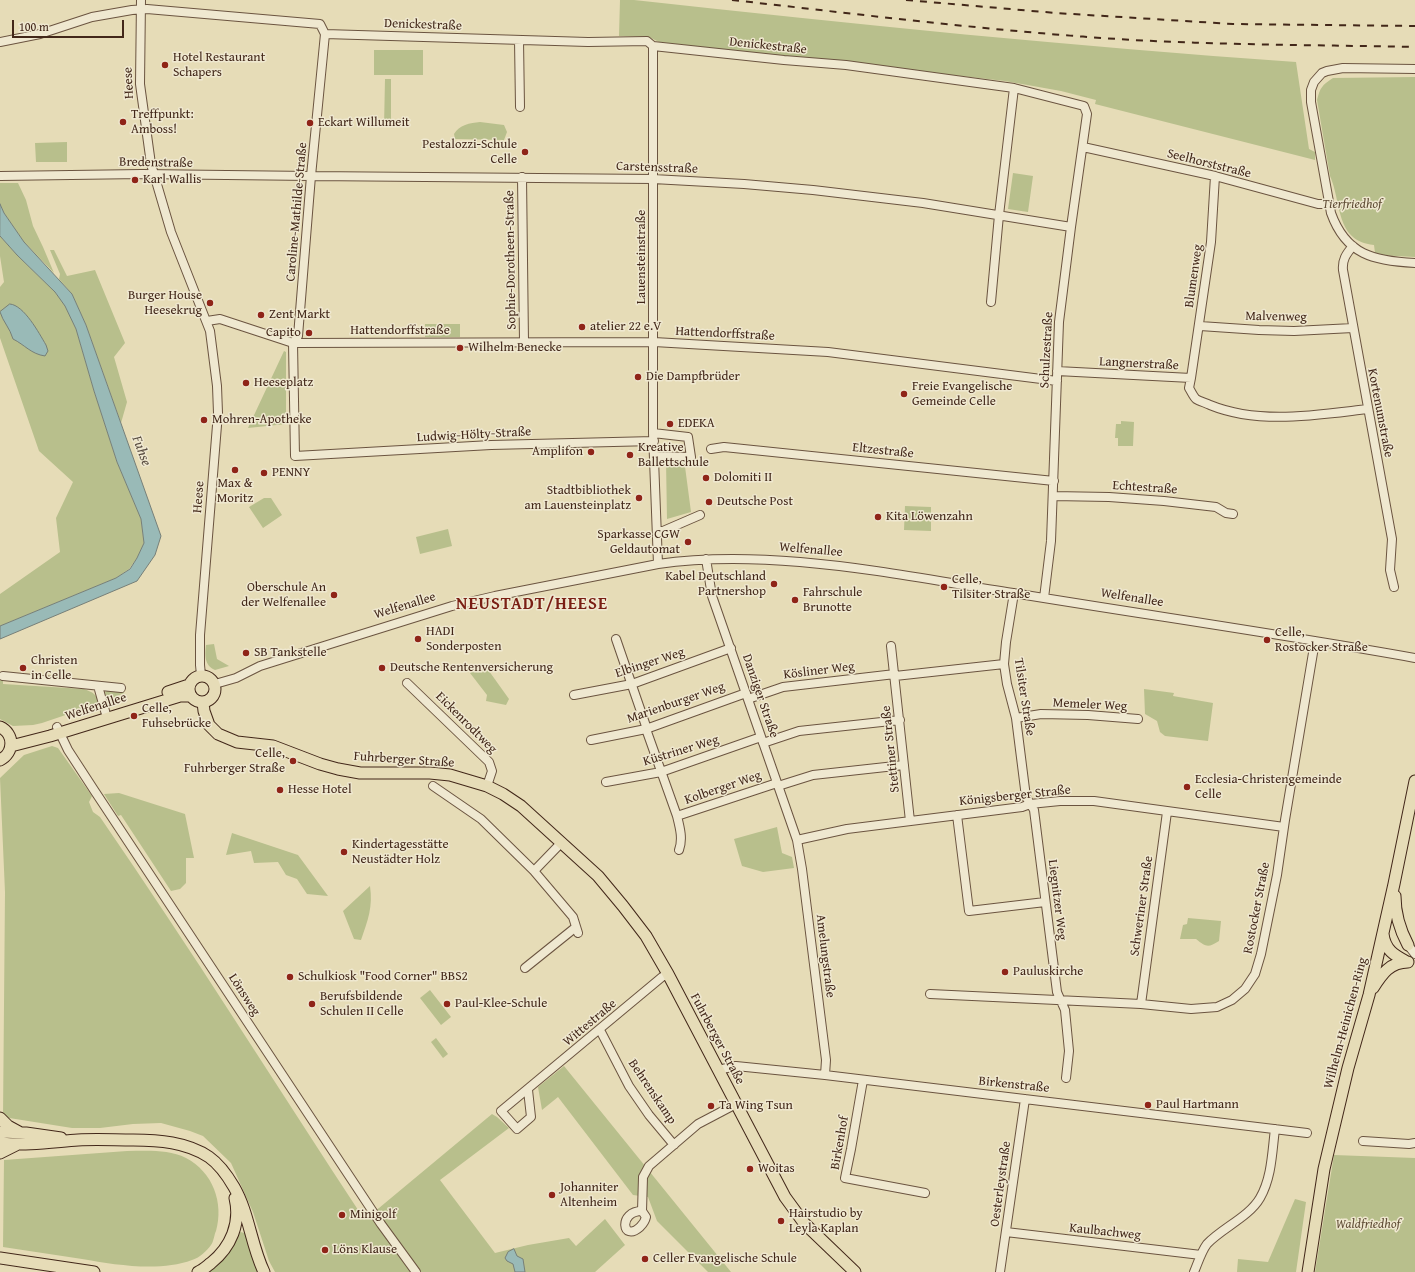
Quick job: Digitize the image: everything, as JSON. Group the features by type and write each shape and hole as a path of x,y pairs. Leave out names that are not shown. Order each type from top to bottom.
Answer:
{"main road":[{"path":"190,691 196,701 208,701 214,695 216,690 215,684 208,677 201,675"},
{"name":"Welfenallee","path":"11,742 28,742 106,715 190,691 193,679 201,675"},
{"name":"Fuhrberger Straße","path":"203,702 204,711 209,725 218,734 237,742 273,746 300,757 338,769 360,773 430,773 450,775 487,786 504,794 522,806 598,876 646,936 668,974 785,1197 804,1223 855,1272"},
{"path":"0,727 8,733 11,742 8,754 0,760"},
{"name":"Wilhelm-Heinichen-Ring","path":"1308,1272 1324,1169 1346,1076 1383,947 1383,933 1415,781"},
{"path":"1394,884 1397,919 1411,956"},
{"path":"1398,943 1411,956 1390,952 1383,947 1388,944 1398,943"},
{"path":"1369,995 1387,969 1411,956"},
{"path":"0,1118 8,1126 19,1133"},
{"path":"0,1132 77,1140"},
{"path":"0,1143 16,1145 77,1140 150,1140 181,1145 197,1150 209,1157 226,1174 241,1202 260,1264 264,1272"},
{"path":"0,1153 16,1145"},
{"path":"198,1272 218,1258 227,1246 235,1228 237,1206 226,1174"},
{"path":"1,1258 94,1272"}],"street":[{"name":"Heese","path":"140,0 140,84 151,164 171,232 210,331 217,386 218,413 200,635 201,675"},
{"path":"0,42 40,34 92,17 140,9 320,24 325,34"},
{"name":"Denickestraße","path":"325,34 650,44 784,60 846,65 1014,88 1084,106"},
{"name":"Caroline-Mathilde-Straße","path":"294,343 298,336 311,176 325,34"},
{"path":"519,40 520,107"},
{"name":"Lauensteinstraße","path":"650,44 653,179 654,456 658,564"},
{"path":"1415,69 1343,68 1327,71 1322,73 1314,82 1311,90 1311,102 1330,204 1336,227 1353,246 1365,254 1386,260 1415,263"},
{"path":"991,302 1014,88"},
{"name":"Schulzestraße","path":"1044,598 1051,541 1059,322 1087,114 1084,106"},
{"name":"Seelhorststraße","path":"1083,147 1216,176 1318,204 1330,204"},
{"name":"Bredenstraße","path":"0,176 154,174 311,176"},
{"name":"Carstensstraße","path":"311,176 653,179 744,184 813,190 923,203 1071,227"},
{"name":"Blumenweg","path":"1191,378 1212,242 1216,176"},
{"name":"Sophie-Dorotheen-Straße","path":"522,177 524,342"},
{"name":"Kortenumstraße","path":"1353,246 1342,262 1392,539 1390,570 1394,587"},
{"path":"207,321 220,319 294,343"},
{"name":"Malvenweg","path":"1200,326 1294,331 1353,328"},
{"name":"Hattendorffstraße","path":"294,343 654,342 828,352 1057,381"},
{"name":"Ludwig-Hölty-Straße","path":"294,343 295,456 654,437 688,437 691,457"},
{"name":"Langnerstraße","path":"1057,371 1191,378 1189,388 1196,399 1218,408 1236,413 1271,417 1323,414 1368,409"},
{"name":"Eltzestraße","path":"711,449 724,447 1054,481"},
{"path":"654,456 691,457 698,452"},
{"name":"Echtestraße","path":"1053,496 1109,497 1164,501 1216,507 1226,513 1233,514"},
{"path":"657,531 663,531 700,515"},
{"name":"Welfenallee","path":"215,684 236,678 260,666 452,606 658,564 706,559 750,558 836,565 910,575 1014,594 1415,658"},
{"name":"Danziger Straße","path":"706,559 712,596 797,840"},
{"name":"Tilsiter Straße","path":"1014,594 1004,664 1007,684 1016,718 1026,797 1030,804"},
{"path":"616,639 677,816 680,829 680,850"},
{"name":"Rostocker Straße","path":"930,994 1141,1004 1191,1010 1217,1007 1232,1000 1246,989 1255,974 1261,954 1277,875 1315,641"},
{"name":"Stettiner Straße","path":"891,646 910,820"},
{"name":"Elbinger Weg","path":"574,695 632,684 731,648"},
{"path":"895,675 1004,664"},
{"name":"Kösliner Weg","path":"747,696 783,687 895,675"},
{"path":"3,676 122,688"},
{"name":"Eickenrodtweg","path":"407,683 489,762 492,771 487,786"},
{"path":"98,686 106,715"},
{"name":"Marienburger Weg","path":"591,740 647,729 747,696"},
{"name":"Memeler Weg","path":"1016,718 1041,714 1138,719"},
{"name":"Küstriner Weg","path":"606,782 661,772 762,740 799,731 900,720"},
{"name":"Lönsweg","path":"59,730 74,760 377,1219 416,1272"},
{"name":"Kolberger Weg","path":"677,816 778,784 813,775 904,765"},
{"name":"Fuhrberger Straße","path":"433,786 481,819 534,871 573,917 577,930 525,968"},
{"name":"Königsberger Straße","path":"797,840 846,829 1060,801 1094,801 1284,827"},
{"name":"Liegnitzer Weg","path":"1030,804 1034,810 1057,992 1060,1000"},
{"name":"Schweriner Straße","path":"1141,1004 1167,812"},
{"path":"958,814 969,910 1045,902"},
{"name":"Amelungstraße","path":"797,840 806,896 826,1060 825,1075"},
{"path":"534,871 562,842"},
{"name":"Wittestraße","path":"528,1090 531,1117 517,1130 501,1111 662,977 668,974"},
{"path":"1060,1000 1065,1010 1069,1051 1066,1078"},
{"name":"Behrenskamp","path":"600,1030 629,1086 649,1115 674,1145"},
{"name":"Birkenstraße","path":"718,1070 736,1066 825,1075 1307,1133"},
{"name":"Birkenhof","path":"863,1080 852,1149 845,1178 925,1193"},
{"name":"Oesterleystraße","path":"1000,1272 1025,1099"},
{"name":"Behrenskamp","path":"642,1211 643,1177 649,1166 698,1124 736,1104"},
{"path":"1194,1272 1201,1254 1207,1245 1247,1212 1260,1199 1269,1175 1275,1129"},
{"path":"1362,1141 1409,1144 1415,1143"},
{"name":"Kaulbachweg","path":"1006,1232 1201,1254"}],"green space":[{"path":"620,0 634,0 1048,42 1296,62 1309,149 1315,152 1315,160 1095,104 1096,100 1061,91 1005,81 659,42 649,37 619,36"},
{"path":"374,50 423,50 423,75 374,75"},
{"name":"Tierfriedhof","path":"1415,77 1415,257 1378,255 1375,253 1374,245 1361,242 1352,236 1346,229 1342,219 1330,176 1317,100 1322,87 1333,78"},
{"path":"385,79 391,79 391,127 384,127"},
{"path":"480,122 504,125 507,132 504,140 455,139 454,134 459,128"},
{"path":"67,142 67,162 36,162 35,143"},
{"path":"1013,173 1033,176 1028,212 1008,209"},
{"path":"0,183 18,183 26,200 33,226 54,273 24,242 4,213 0,204"},
{"path":"0,236 55,292 65,305 76,329 117,462 141,519 144,543 137,558 129,569 116,578 0,626 0,594 60,552 56,518 73,482 39,451 0,338 0,287 4,282 0,256"},
{"path":"50,250 54,250 67,276 95,270 125,343 114,357 127,402 121,423 86,325 72,294 59,279 60,274"},
{"path":"425,324 460,324 460,337 425,337"},
{"path":"284,351 286,352 286,424 248,428"},
{"path":"1121,421 1134,422 1133,446 1118,446 1118,438 1115,438 1116,424 1121,424"},
{"path":"684,459 691,512 667,519 666,461"},
{"path":"264,498 271,498 282,515 263,528 249,507"},
{"path":"905,506 931,507 931,531 904,530"},
{"path":"448,529 452,546 420,554 416,537"},
{"path":"214,644 217,659 229,666 215,670 207,663 206,645"},
{"path":"484,664 509,699 506,705 486,701 487,695 470,673"},
{"path":"0,678 3,678 3,684 84,689 96,695 98,704 42,723 13,726 0,719"},
{"path":"1144,689 1174,693 1173,696 1213,703 1208,741 1165,736 1160,732 1157,721 1145,714"},
{"path":"109,690 124,690 124,693 106,701 105,692"},
{"path":"52,746 58,748 92,796 89,802 93,812 100,817 167,917 364,1219 492,1114 509,1128 440,1180 495,1253 528,1245 569,1238 576,1246 605,1219 625,1245 595,1272 275,1272 269,1261 253,1212 231,1163 203,1136 161,1123 133,1124 100,1128 72,1128 3,1117 5,892 0,778 24,755"},
{"path":"119,793 185,814 194,858 186,858 186,883 180,889 171,891 121,815 118,816 104,794"},
{"path":"777,827 782,853 792,857 794,868 763,872 742,866 734,839"},
{"path":"232,833 298,855 328,896 307,894 297,879 286,875 278,862 254,863 251,851 226,855"},
{"path":"370,886 371,900 366,926 361,940 354,939 343,911"},
{"path":"1188,918 1221,921 1219,941 1207,946 1196,939 1180,939 1183,925 1187,924"},
{"path":"430,990 451,1017 441,1025 420,998"},
{"path":"436,1038 448,1054 443,1058 431,1042"},
{"path":"564,1066 731,1272 708,1272 657,1221 648,1197 633,1195 558,1097 542,1110 538,1087"},
{"path":"127,1151 157,1151 172,1153 186,1158 203,1171 214,1189 217,1199 218,1220 212,1243 203,1254 195,1259 179,1264 152,1267 123,1265 3,1247 4,1160"},
{"name":"Waldfriedhof","path":"1334,1155 1415,1158 1415,1272 1315,1272"},
{"path":"1295,1199 1306,1202 1296,1272 1237,1272 1238,1259 1268,1262"},
{"path":"237,1231 248,1234 260,1272 206,1272"}],"water":[{"path":"0,204 4,213 24,242 72,294 86,325 161,536 155,555 137,581 0,639 0,626 116,578 130,569 144,543 141,519 117,462 76,329 65,306 55,292 0,236"},
{"path":"10,304 21,309 35,327 46,345 48,351 45,356 32,351 13,339 0,312"},
{"path":"514,1249 517,1256 523,1259 525,1272 515,1272 513,1264 505,1258 508,1252"}],"railway":[{"path":"732,0 932,23 1083,37 1204,43 1415,47"},
{"path":"906,0 1056,13 1233,24 1415,26"}],"place":[{"name":"Hotel Restaurant Schapers","path":"165,65"},
{"name":"Treffpunkt: Amboss!","path":"123,122"},
{"name":"Eckart Willumeit","path":"310,123"},
{"name":"Pestalozzi-Schule Celle","path":"525,152"},
{"name":"Karl Wallis","path":"135,180"},
{"name":"Burger House Heesekrug","path":"210,303"},
{"name":"Zent Markt","path":"261,315"},
{"name":"atelier 22 e.V","path":"582,327"},
{"name":"Capito","path":"309,333"},
{"name":"Wilhelm Benecke","path":"460,348"},
{"name":"Die Dampfbrüder","path":"638,377"},
{"name":"Heeseplatz","path":"246,383"},
{"name":"Freie Evangelische Gemeinde Celle","path":"904,394"},
{"name":"Mohren-Apotheke","path":"204,420"},
{"name":"EDEKA","path":"670,424"},
{"name":"Amplifon","path":"591,452"},
{"name":"Kreative Ballettschule","path":"630,455"},
{"name":"Max & Moritz","path":"235,470"},
{"name":"PENNY","path":"264,473"},
{"name":"Dolomiti II","path":"706,478"},
{"name":"Stadtbibliothek am Lauensteinplatz","path":"639,498"},
{"name":"Deutsche Post","path":"709,502"},
{"name":"Kita Löwenzahn","path":"878,517"},
{"name":"Sparkasse CGW Geldautomat","path":"688,542"},
{"name":"Kabel Deutschland Partnershop","path":"774,584"},
{"name":"Celle, Tilsiter Straße","path":"944,587"},
{"name":"Oberschule An der Welfenallee","path":"334,595"},
{"name":"Fahrschule Brunotte","path":"795,600"},
{"name":"HADI Sonderposten","path":"418,639"},
{"name":"Celle, Rostocker Straße","path":"1267,640"},
{"name":"SB Tankstelle","path":"246,653"},
{"name":"Christen in Celle","path":"23,668"},
{"name":"Deutsche Rentenversicherung","path":"382,668"},
{"name":"Celle, Fuhsebrücke","path":"134,716"},
{"name":"Celle, Fuhrberger Straße","path":"293,761"},
{"name":"Ecclesia-Christengemeinde Celle","path":"1187,787"},
{"name":"Hesse Hotel","path":"280,790"},
{"name":"Kindertagesstätte Neustädter Holz","path":"344,852"},
{"name":"Pauluskirche","path":"1005,972"},
{"name":"Schulkiosk \"Food Corner\" BBS2","path":"290,977"},
{"name":"Berufsbildende Schulen II Celle","path":"312,1004"},
{"name":"Paul-Klee-Schule","path":"447,1004"},
{"name":"Paul Hartmann","path":"1148,1105"},
{"name":"Ta Wing Tsun","path":"711,1106"},
{"name":"Woitas","path":"750,1169"},
{"name":"Johanniter Altenheim","path":"552,1195"},
{"name":"Minigolf","path":"342,1215"},
{"name":"Hairstudio by Leyla Kaplan","path":"781,1221"},
{"name":"Löns Klause","path":"325,1250"},
{"name":"Celler Evangelische Schule","path":"645,1259"}],"district":[{"name":"NEUSTADT/HEESE","path":"532,605"}],"water label":[{"name":"Fuhse","path":"141,451"}]}
